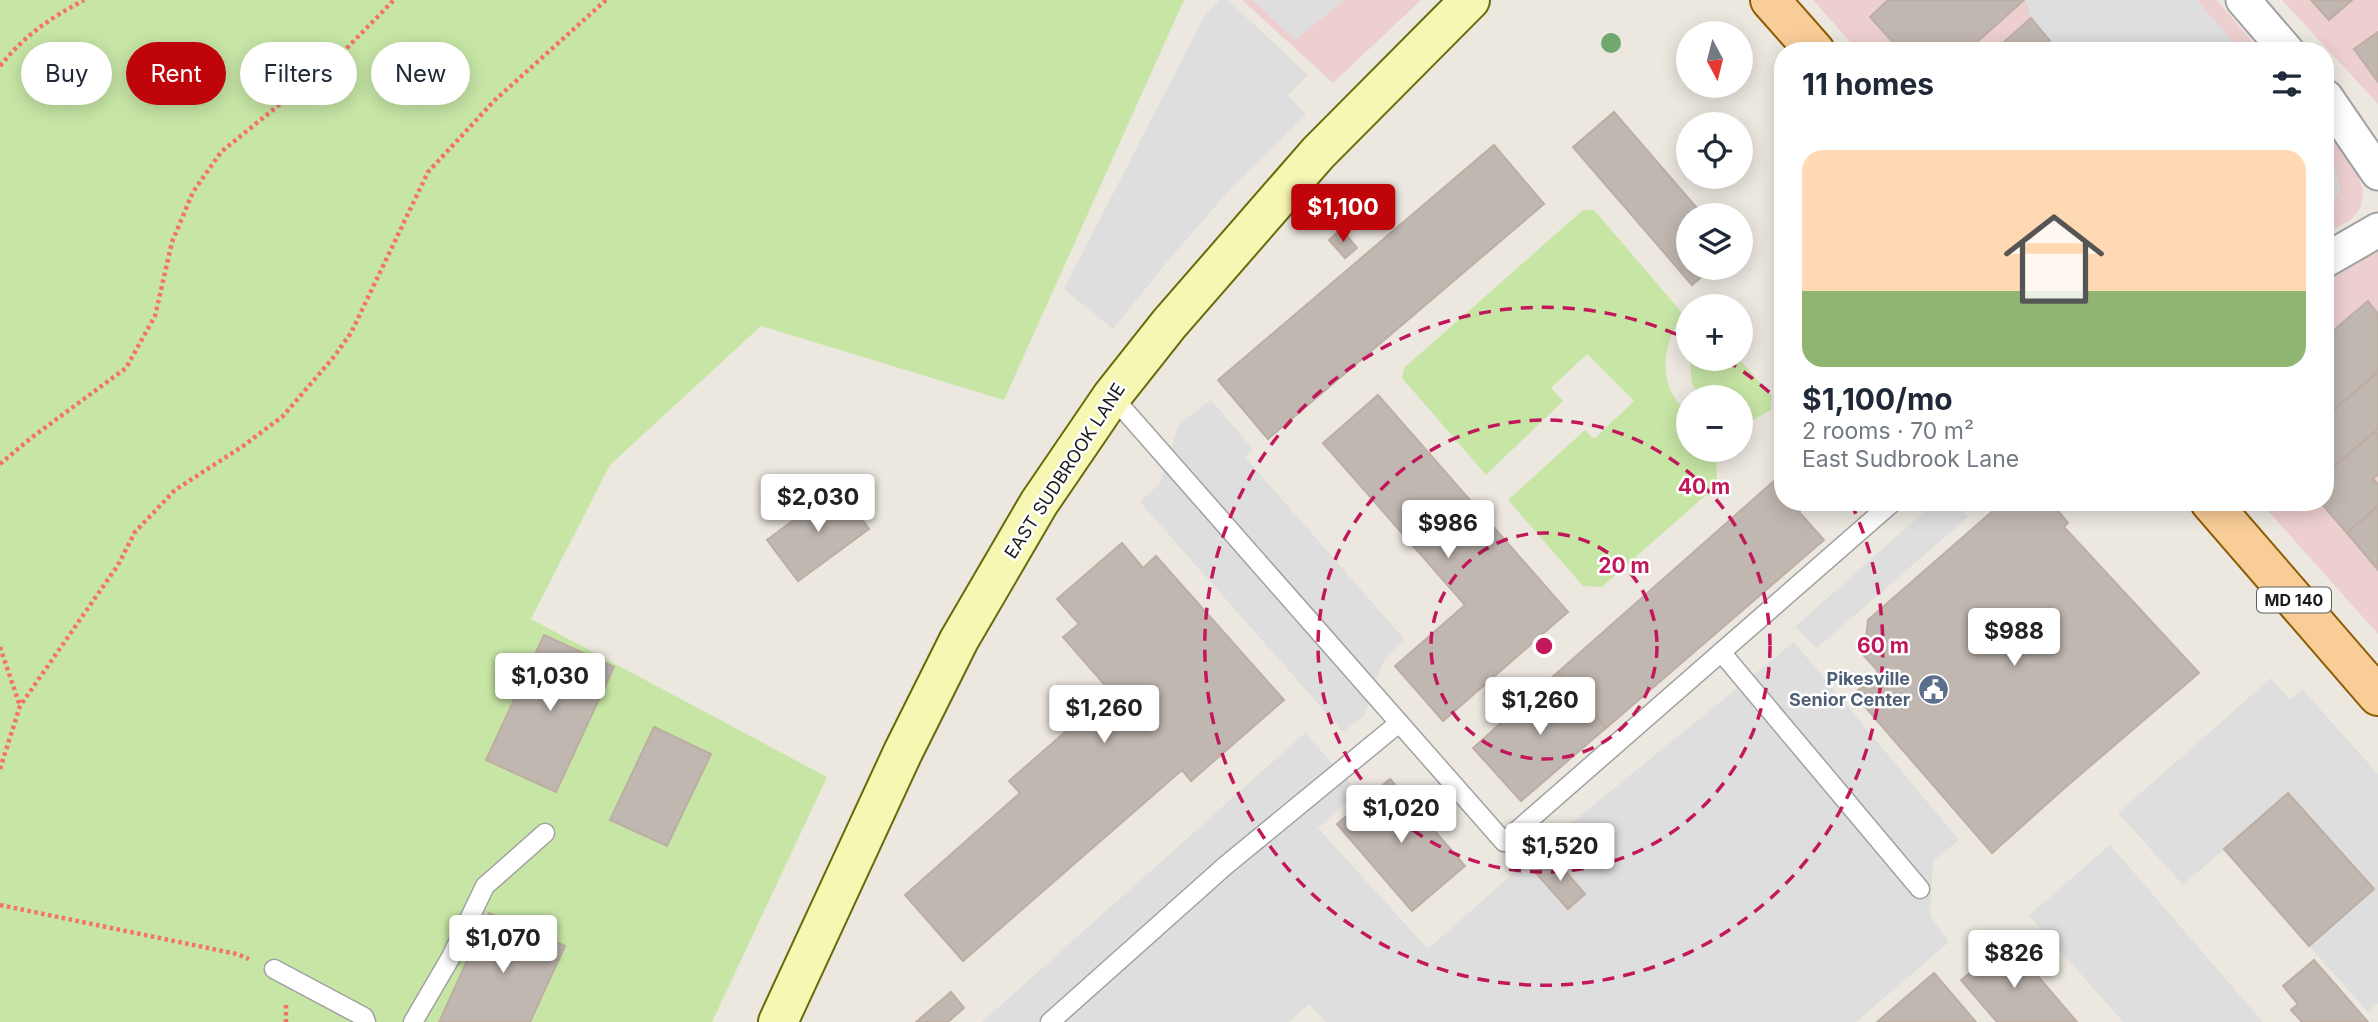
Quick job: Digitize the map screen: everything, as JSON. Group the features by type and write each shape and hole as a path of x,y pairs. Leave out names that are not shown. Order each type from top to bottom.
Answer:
{"main road":[{"path":"1770,0 1807,42"},
{"name":"MD 140","path":"2218,511 2378,696"}],"street":[{"name":"EAST SUDBROOK LANE","path":"778,1022 903,752 960,640 1039,503 1112,396 1169,324 1318,153 1470,0"},
{"path":"2243,0 2279,42"},
{"path":"2334,109 2378,173"},
{"path":"2334,255 2378,230"}],"lane":[{"path":"1112,396 1504,842 1883,511"},
{"path":"1721,652 1920,889"},
{"path":"1050,1022 1225,866 1399,723"},
{"path":"413,1022 451,957 485,886 545,833"},
{"path":"274,969 364,1017 366,1022"}],"path":[{"path":"0,66 11,52 45,22 84,0"},
{"path":"0,464 126,368 155,316 172,242 193,192 221,152 338,57 394,0"},
{"path":"0,769 20,706 118,565 135,532 175,491 283,416 333,358 351,332 428,172 495,100 607,0"},
{"path":"0,647 20,706"},
{"path":"0,750 7,746"},
{"path":"0,905 237,954 274,969"}],"shaded area":[{"path":"1220,0 1228,0 1308,75 1288,95 1306,115 1233,186 1113,329 1064,289 1205,15"},
{"path":"1242,0 1421,0 1333,83"},
{"path":"1253,0 1344,0 1295,40"},
{"path":"1813,0 2217,0 2252,42 1850,42"},
{"path":"2025,0 2197,0 2233,42 2048,42 2050,40 2031,18"},
{"path":"2282,0 2378,0 2378,104 2334,56 2334,42 2321,42"},
{"path":"2334,140 2358,176 2363,191 2361,207 2352,219 2334,229"},
{"path":"2334,168 2337,173 2340,189 2334,203"},
{"path":"2378,249 2378,634 2268,511 2334,511 2334,274"},
{"path":"1211,400 1253,449 1245,457 1405,640 1383,662 1364,716 1343,732 1140,502 1160,483 1179,424"},
{"path":"1925,511 1963,511 1968,517 1817,648 1795,627"},
{"path":"1794,642 1959,840 1933,861 1930,916 1949,942 1856,1022 1326,1022 1309,1004 1289,1022 982,1022 1305,733 1358,792 1318,828 1428,949 1553,838"},
{"path":"2271,678 2290,700 2302,689 2378,774 2378,1003 2368,1012 2309,946 2373,889 2289,793 2183,885 2118,813"},
{"path":"2110,845 2263,1022 2123,1022 2029,915"}],"green space":[{"path":"0,0 1184,0 1004,400 761,326 610,465 531,619 827,777 712,1022 0,1022"},
{"path":"1583,210 1594,210 1676,306 1676,325 1669,342 1666,373 1676,399 1676,462 1716,462 1717,485 1602,587 1583,586 1508,500 1585,430 1594,439 1634,401 1587,354 1551,388 1563,401 1486,475 1402,378 1404,368"},
{"path":"1691,371 1750,371 1772,396 1771,410 1753,420 1753,385 1692,384"}],"building":[{"path":"1888,0 2024,0 1977,42 1893,42 1870,17"},
{"path":"2311,0 2352,0 2329,20"},
{"path":"2031,18 2050,41 2049,42 2004,42"},
{"path":"2378,32 2378,82 2354,49"},
{"path":"1614,112 1676,184 1676,189 1681,189 1693,203 1676,203 1676,266 1573,147"},
{"path":"1494,145 1544,204 1268,439 1218,380"},
{"path":"1341,229 1357,248 1345,258 1329,240"},
{"path":"2368,301 2378,314 2378,372 2334,410 2334,330"},
{"path":"2378,372 2378,429 2334,466 2334,410"},
{"path":"1378,395 1568,612 1443,721 1395,666 1465,605 1323,443"},
{"path":"2376,431 2378,475 2373,479 2378,484 2378,506 2347,533 2328,511 2334,511 2334,466"},
{"path":"1774,481 1774,511 1800,511 1824,540 1606,728 1558,672"},
{"path":"838,487 869,529 798,581 767,540"},
{"path":"2378,506 2378,570 2347,533"},
{"path":"1993,511 2058,511 2068,523 2064,527 2199,673 1992,853 1854,694 1878,671 1864,656 1868,620"},
{"path":"1122,543 1143,568 1156,556 1284,700 1191,781 1182,770 963,961 905,895 1020,793 1009,781 1111,692 1063,637 1079,624 1057,599"},
{"path":"544,635 614,667 556,792 486,760"},
{"path":"1558,672 1606,728 1521,801 1473,748"},
{"path":"654,727 711,754 667,846 610,820"},
{"path":"1390,779 1465,866 1412,911 1337,824"},
{"path":"2288,793 2374,889 2309,946 2224,849"},
{"path":"1553,857 1585,894 1568,909 1536,873"},
{"path":"489,913 565,946 530,1022 439,1022"},
{"path":"2008,941 2077,1022 1997,1022 1961,980"},
{"path":"2314,960 2368,1022 2302,1022 2291,1010 2298,1004 2283,986"},
{"path":"1934,973 1976,1022 1877,1022"},
{"path":"951,992 964,1008 948,1022 916,1022"}],"place":[{"name":"Pikesville Senior Center","path":"1933,689"}]}
